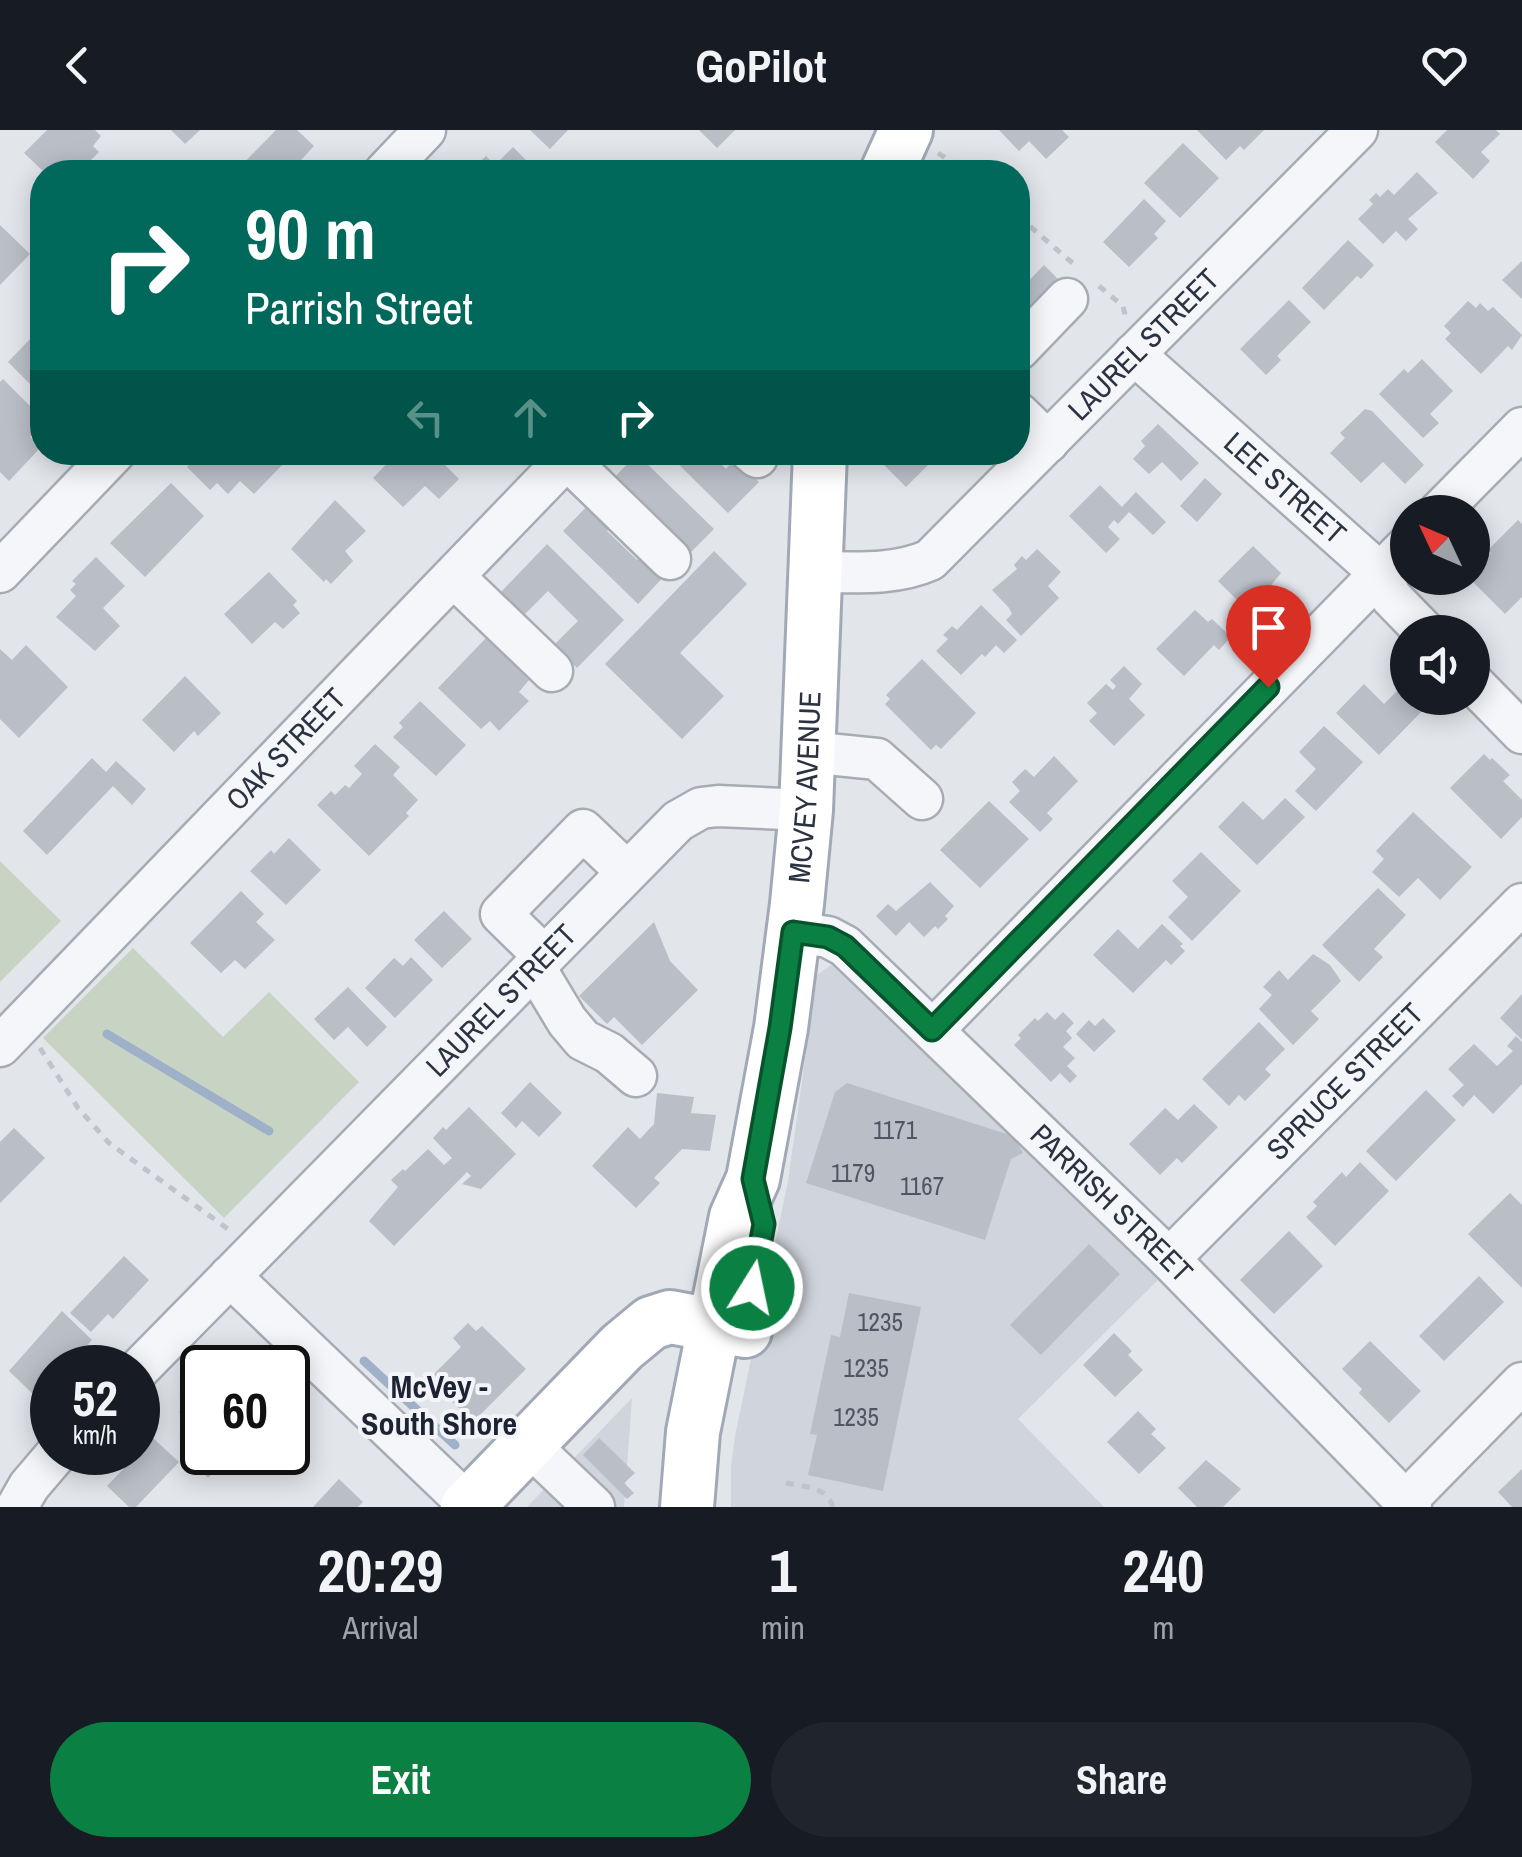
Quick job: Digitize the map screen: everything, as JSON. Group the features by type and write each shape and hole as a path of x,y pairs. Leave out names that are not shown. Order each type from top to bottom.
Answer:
{"main road":[{"path":"892,160 906,130"},
{"name":"MCVEY AVENUE","path":"687,1507 692,1432 764,1224 753,1179 780,1028 806,810 819,465"},
{"path":"468,1506 622,1347 651,1323 670,1317 729,1328"},
{"name":"MCVEY AVENUE","path":"720,1507 729,1328"}],"street":[{"path":"396,160 426,130"},
{"name":"LAUREL STREET","path":"1030,460 1357,130"},
{"path":"1030,338 1068,299"},
{"name":"LEE STREET","path":"1134,354 1390,556"},
{"path":"1030,424 1048,442"},
{"path":"1457,495 1522,428"},
{"path":"0,572 103,465"},
{"name":"OAK STREET","path":"12,1033 561,465"},
{"path":"579,465 670,559"},
{"name":"LAUREL STREET","path":"815,572 894,571 930,560 1025,465"},
{"path":"932,1030 1390,563"},
{"path":"454,578 552,671"},
{"name":"LEE STREET","path":"1391,595 1408,615"},
{"path":"1490,700 1522,733"},
{"path":"808,752 877,758 922,799"},
{"name":"LAUREL STREET","path":"160,1347 678,821 700,808 806,810"},
{"path":"627,872 583,830 501,914 539,961 583,1040 609,1054 636,1076"},
{"name":"SPRUCE STREET","path":"1168,1259 1522,904"},
{"name":"PARRISH STREET","path":"793,932 828,937 845,946 1168,1259 1409,1504"},
{"path":"242,1262 468,1506"},
{"path":"1409,1504 1522,1383"},
{"path":"528,1444 594,1507"},
{"path":"17,1507 38,1475"}],"path":[{"path":"12,1033 109,1144 242,1262"},
{"path":"786,1482 821,1490 833,1507"}],"shaded area":[{"path":"835,962 1162,1276 1018,1419 1104,1507 731,1507 735,1436 788,1181 817,975"},
{"path":"632,1398 624,1507 527,1507"}],"green space":[{"path":"0,861 61,921 0,982"},
{"path":"133,948 223,1037 269,992 359,1082 224,1218 43,1038"}],"building":[{"path":"47,130 95,130 101,136 93,146 99,152 91,160 31,160 24,153"},
{"path":"171,130 200,130 185,144"},
{"path":"276,130 297,130 314,146 301,160 247,160"},
{"path":"530,130 568,130 550,149"},
{"path":"699,130 735,130 717,148"},
{"path":"999,130 1062,130 1069,137 1046,159 1029,141 1019,151"},
{"path":"1197,130 1264,130 1244,150 1240,146 1226,160"},
{"path":"1447,130 1496,130 1500,134 1481,152 1490,161 1473,179 1435,142"},
{"path":"1183,143 1219,178 1180,218 1144,183"},
{"path":"513,147 526,160 500,160"},
{"path":"1417,172 1438,193 1408,219 1418,229 1406,241 1396,231 1383,244 1358,219 1373,204 1369,200 1376,193 1380,197 1388,189 1394,195"},
{"path":"1144,199 1166,221 1154,234 1158,238 1129,267 1103,242"},
{"path":"0,225 30,254 0,285"},
{"path":"1348,240 1374,265 1361,279 1357,276 1324,310 1302,288"},
{"path":"1522,261 1522,299 1502,280"},
{"path":"1044,265 1061,282 1030,313 1030,280"},
{"path":"1289,300 1311,322 1277,356 1281,360 1266,375 1240,349"},
{"path":"1468,301 1476,308 1480,303 1488,311 1493,307 1522,335 1512,350 1508,346 1481,374 1445,339 1451,333 1444,326"},
{"path":"30,339 30,384 8,362"},
{"path":"1422,359 1453,391 1430,414 1439,423 1423,438 1379,394 1404,369 1408,373"},
{"path":"3,379 30,406 30,459 9,481 0,472"},
{"path":"1365,409 1372,411 1424,465 1405,484 1383,462 1361,483 1330,453 1345,438 1340,433"},
{"path":"1158,424 1199,463 1181,481 1162,462 1149,474 1133,459 1145,446 1141,441"},
{"path":"282,465 254,494 240,481 228,494 217,483 210,490 187,467"},
{"path":"386,465 445,465 459,479 439,499 425,486 403,507 373,478"},
{"path":"626,465 648,465 714,529 683,560 660,537 669,527 640,499 631,509 607,485"},
{"path":"679,465 722,465 726,469 741,465 759,482 728,513"},
{"path":"884,465 928,465 906,487"},
{"path":"1205,478 1222,494 1197,522 1180,506"},
{"path":"171,483 204,516 145,577 110,543"},
{"path":"1100,485 1122,507 1136,492 1166,522 1153,535 1129,512 1118,524 1114,520 1108,527 1120,539 1106,553 1069,516"},
{"path":"335,500 366,531 345,551 353,561 331,584 326,579 324,582 291,549"},
{"path":"593,500 616,522 607,531 637,560 646,551 668,572 638,604 563,531"},
{"path":"1518,520 1522,524 1522,597 1505,614 1486,595 1490,595 1490,548"},
{"path":"547,544 624,620 577,668 554,645 578,621 548,591 524,615 501,592"},
{"path":"1253,546 1281,573 1249,612 1218,581"},
{"path":"1037,549 1061,572 1048,586 1059,598 1021,636 1006,620 1012,614 1009,608 992,590 1017,569 1014,565 1022,556 1026,560"},
{"path":"714,551 747,584 680,653 724,696 682,739 605,664"},
{"path":"96,557 125,586 103,608 120,626 95,651 56,617 76,596 70,590 76,584 72,581"},
{"path":"269,572 297,601 293,605 300,613 283,629 275,622 252,644 224,614"},
{"path":"981,605 1017,640 1004,653 996,645 961,675 936,651 948,639 943,635 952,626 957,630"},
{"path":"1195,610 1231,637 1219,650 1214,645 1184,676 1156,649"},
{"path":"486,638 529,680 519,692 529,701 499,731 490,721 481,729 438,688"},
{"path":"26,645 68,687 19,738 0,719 0,649 12,660"},
{"path":"922,659 976,713 941,749 936,745 931,750 885,704 890,699 886,695"},
{"path":"1124,666 1142,684 1129,699 1145,715 1114,746 1089,721 1097,713 1087,703 1106,684 1113,690 1116,686 1110,680"},
{"path":"185,676 221,713 198,736 194,731 174,752 142,720"},
{"path":"1364,684 1384,704 1390,698 1390,715 1418,715 1379,755 1336,713"},
{"path":"420,701 466,745 436,776 393,737 403,727 399,723"},
{"path":"1324,726 1363,762 1316,811 1295,791 1316,769 1299,752"},
{"path":"375,744 400,767 393,775 418,800 406,813 409,816 369,856 317,805 331,791 335,795 345,785 349,788 362,774 354,766"},
{"path":"1484,754 1510,775 1503,781 1522,800 1522,817 1501,839 1450,788"},
{"path":"1054,756 1078,781 1047,813 1053,819 1040,832 1009,802 1020,791 1012,782 1025,769 1034,777"},
{"path":"92,758 106,772 116,761 146,789 132,805 113,786 47,855 23,831"},
{"path":"1285,798 1305,817 1257,865 1218,827 1243,801 1263,820"},
{"path":"989,801 1029,839 980,888 940,850"},
{"path":"1413,812 1472,867 1440,900 1418,878 1399,897 1372,872 1384,859 1376,851"},
{"path":"289,838 321,870 286,905 250,871"},
{"path":"1201,852 1241,891 1192,941 1168,917 1188,897 1172,881"},
{"path":"930,882 954,906 938,929 935,926 924,937 909,922 896,936 876,916 888,904 896,911"},
{"path":"1378,888 1406,915 1374,949 1383,957 1359,982 1322,945"},
{"path":"241,891 264,914 256,922 275,940 245,969 235,960 221,973 190,943"},
{"path":"444,911 472,939 442,968 414,940"},
{"path":"654,922 670,961 698,990 642,1045 614,1017 607,1024 579,996"},
{"path":"1162,924 1183,944 1180,946 1185,951 1171,965 1166,960 1133,993 1093,955 1118,929 1138,949"},
{"path":"1313,954 1330,965 1341,981 1311,1011 1319,1019 1293,1045 1259,1009 1272,995 1263,987 1279,970 1288,980"},
{"path":"411,957 433,980 395,1018 365,988 394,958 403,966"},
{"path":"348,987 387,1027 367,1047 348,1027 334,1040 314,1019"},
{"path":"1522,994 1522,1040 1500,1018"},
{"path":"1047,1012 1055,1020 1063,1012 1074,1023 1066,1031 1072,1038 1063,1047 1075,1058 1067,1066 1077,1076 1070,1083 1060,1073 1051,1082 1014,1045 1035,1018 1038,1021"},
{"path":"1103,1018 1116,1031 1094,1052 1076,1034 1089,1020 1095,1026"},
{"path":"1259,1022 1285,1049 1265,1069 1271,1075 1245,1101 1239,1095 1229,1106 1202,1079"},
{"path":"1516,1036 1522,1042 1522,1084 1493,1114 1474,1095 1463,1107 1452,1096 1464,1085 1448,1069 1474,1044 1497,1066 1513,1051 1507,1046"},
{"path":"530,1082 562,1113 539,1137 522,1121 516,1128 501,1113"},
{"path":"847,1083 1013,1136 1023,1153 1011,1159 985,1240 806,1183 835,1092"},
{"path":"1426,1090 1456,1120 1396,1181 1366,1151"},
{"path":"657,1093 694,1097 691,1113 716,1115 710,1151 682,1149 654,1178 660,1183 636,1208 592,1166 628,1127 640,1139 654,1124"},
{"path":"1194,1104 1218,1127 1182,1163 1177,1158 1160,1175 1129,1144 1165,1108 1178,1120"},
{"path":"469,1107 516,1154 481,1189 462,1184 471,1176 467,1172 394,1246 369,1221 398,1187 391,1180 428,1149 444,1165 452,1158 433,1138"},
{"path":"14,1128 45,1158 0,1203 0,1142"},
{"path":"1360,1162 1389,1191 1335,1246 1306,1217 1317,1206 1313,1202 1342,1172 1346,1177"},
{"path":"1510,1193 1522,1205 1522,1288 1468,1234"},
{"path":"1289,1231 1323,1266 1274,1314 1240,1280"},
{"path":"1089,1244 1120,1274 1041,1355 1010,1325"},
{"path":"124,1256 149,1280 113,1319 108,1314 91,1332 70,1313"},
{"path":"1479,1276 1504,1302 1444,1361 1419,1336"},
{"path":"849,1293 921,1307 883,1491 808,1475 817,1435 810,1434 831,1335 840,1337"},
{"path":"62,1311 92,1340 87,1345 32,1345"},
{"path":"468,1323 476,1331 482,1326 526,1369 473,1422 429,1379 461,1347 453,1338"},
{"path":"1114,1333 1132,1351 1128,1355 1143,1370 1115,1397 1083,1365"},
{"path":"1370,1341 1421,1391 1389,1423 1342,1369"},
{"path":"30,1347 30,1391 9,1371"},
{"path":"1138,1411 1156,1429 1151,1434 1166,1448 1139,1474 1107,1442"},
{"path":"599,1438 635,1473 624,1483 634,1493 627,1499 583,1455"},
{"path":"160,1444 179,1462 136,1507 129,1507 107,1486 118,1475 160,1475"},
{"path":"1206,1460 1241,1489 1223,1507 1197,1507 1178,1488"},
{"path":"1522,1469 1522,1507 1512,1507 1498,1492"},
{"path":"339,1479 363,1502 358,1507 313,1507"}],"waterway":[{"path":"107,1034 269,1131"},
{"path":"364,1361 455,1445"}],"district":[{"name":"McVey - South Shore","path":"439,1406"}],"route":[{"path":"752,1288 764,1224 753,1179 793,932 828,937 845,946 932,1030 1268,687"}]}
